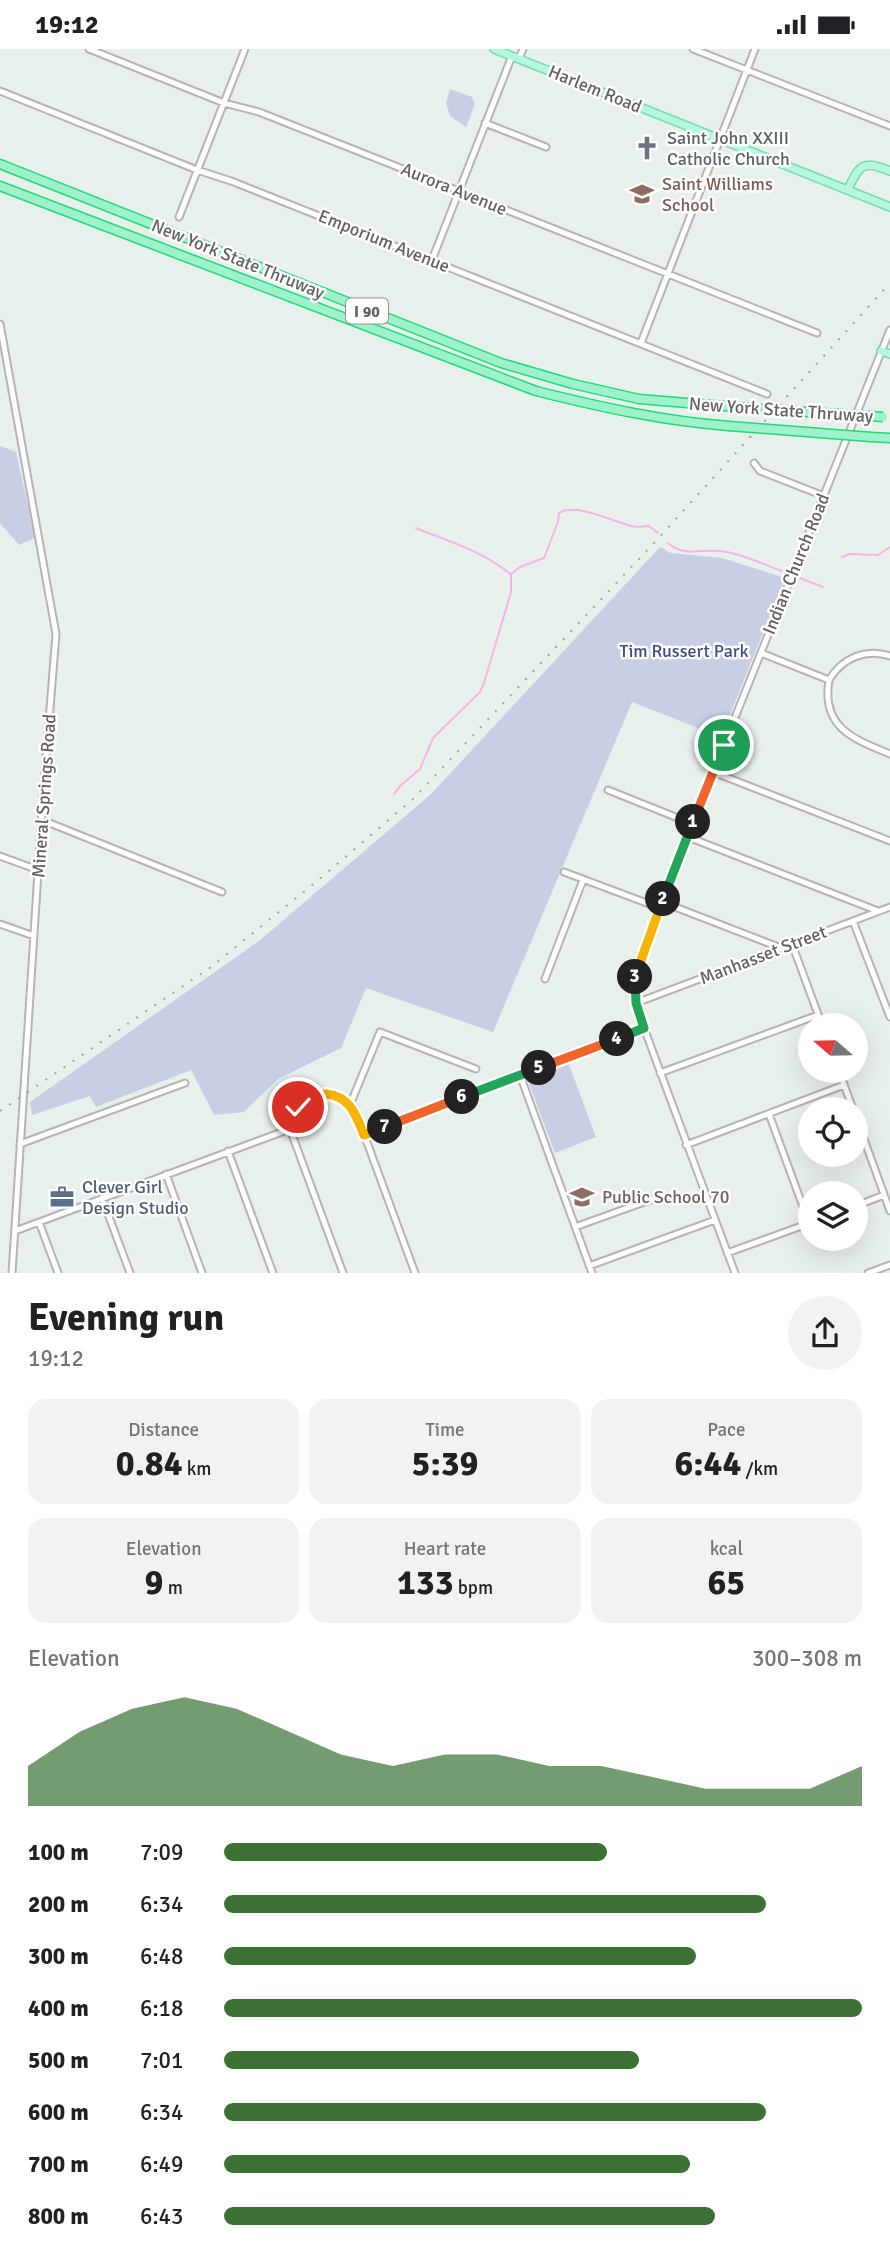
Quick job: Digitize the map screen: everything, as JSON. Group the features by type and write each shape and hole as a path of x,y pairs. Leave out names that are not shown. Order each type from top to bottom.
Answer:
{"highway":[{"name":"New York State Thruway","path":"0,164 501,363 573,384 639,399 886,417"},
{"name":"New York State Thruway","path":"0,186 536,391 603,408 678,422 889,439"}],"main road":[{"name":"Harlem Road","path":"494,49 890,207"},
{"path":"848,189 855,175 865,165 890,171"},
{"path":"881,351 890,354"}],"street":[{"name":"Aurora Avenue","path":"89,49 223,103 259,112 817,333"},
{"path":"179,217 245,49"},
{"path":"432,260 485,123 515,57 523,49"},
{"path":"693,49 890,126"},
{"path":"641,343 755,49"},
{"name":"Emporium Avenue","path":"0,91 767,394"},
{"path":"485,123 546,147"},
{"name":"Mineral Springs Road","path":"0,324 56,633 12,1273"},
{"name":"Indian Church Road","path":"735,1273 644,1028 636,1003 634,983 637,968 692,824 890,330"},
{"path":"754,463 760,471 824,496"},
{"path":"890,656 873,652 858,656 844,664 829,680 830,703 839,727 860,742 890,754"},
{"path":"761,653 829,680"},
{"path":"713,772 890,841"},
{"path":"608,790 692,824"},
{"path":"42,820 222,892"},
{"path":"688,837 878,911"},
{"path":"0,856 38,870"},
{"path":"564,872 781,948"},
{"path":"545,979 583,880"},
{"name":"Manhasset Street","path":"636,1003 890,907"},
{"path":"853,921 890,1017"},
{"path":"0,924 34,936"},
{"path":"792,944 818,1013"},
{"path":"660,1073 798,1021"},
{"path":"364,1135 644,1028"},
{"path":"350,1105 380,1032 476,1069"},
{"path":"520,1075 590,1270 715,1220"},
{"path":"20,1144 185,1083"},
{"path":"843,1083 848,1097"},
{"path":"686,1145 844,1086"},
{"path":"343,1273 290,1129 298,1107 318,1094 337,1096 350,1105 364,1135 415,1273"},
{"path":"769,1114 798,1191"},
{"path":"15,1231 290,1129"},
{"path":"868,1150 890,1211"},
{"path":"228,1151 273,1273"},
{"path":"166,1174 202,1273"},
{"path":"868,1201 884,1195"},
{"path":"575,1227 661,1196"},
{"path":"103,1198 130,1273"},
{"path":"39,1222 58,1273"},
{"path":"727,1253 798,1227"},
{"path":"868,1273 890,1265"}],"green space":[{"path":"450,89 472,97 475,104 466,127 450,116 446,103"},
{"path":"0,446 16,452 35,538 19,545 0,523"},
{"name":"Tim Russert Park","path":"660,547 671,553 722,558 785,578 721,737 632,702 493,1032 366,988 341,1048 278,1079 244,1112 214,1115 191,1070 96,1107 90,1096 32,1115 30,1102 259,941 431,794"},
{"path":"568,1062 596,1137 555,1153 527,1078"}],"waterway":[{"path":"511,574 520,567 544,558 559,513 567,510 585,511 634,527 649,526 658,533"},
{"path":"394,794 420,769 433,738 480,692 511,592 511,575 501,567 466,548 416,528"},
{"path":"668,543 686,551 736,554 782,571"},
{"path":"842,557 849,554 878,555 890,547"},
{"path":"797,577 823,587"}],"railway":[{"path":"0,1111 211,967 413,799 655,542 890,283"}],"place":[{"name":"Saint John XXIII Catholic Church","path":"647,148"},
{"name":"Saint Williams School","path":"642,194"},
{"name":"Clever Girl Design Studio","path":"62,1197"},
{"name":"Public School 70","path":"582,1197"}],"route":[{"path":"298,1107 307,1098 318,1094 337,1096 350,1105 364,1135 644,1028 636,1003 634,983 637,968 724,745"}]}
